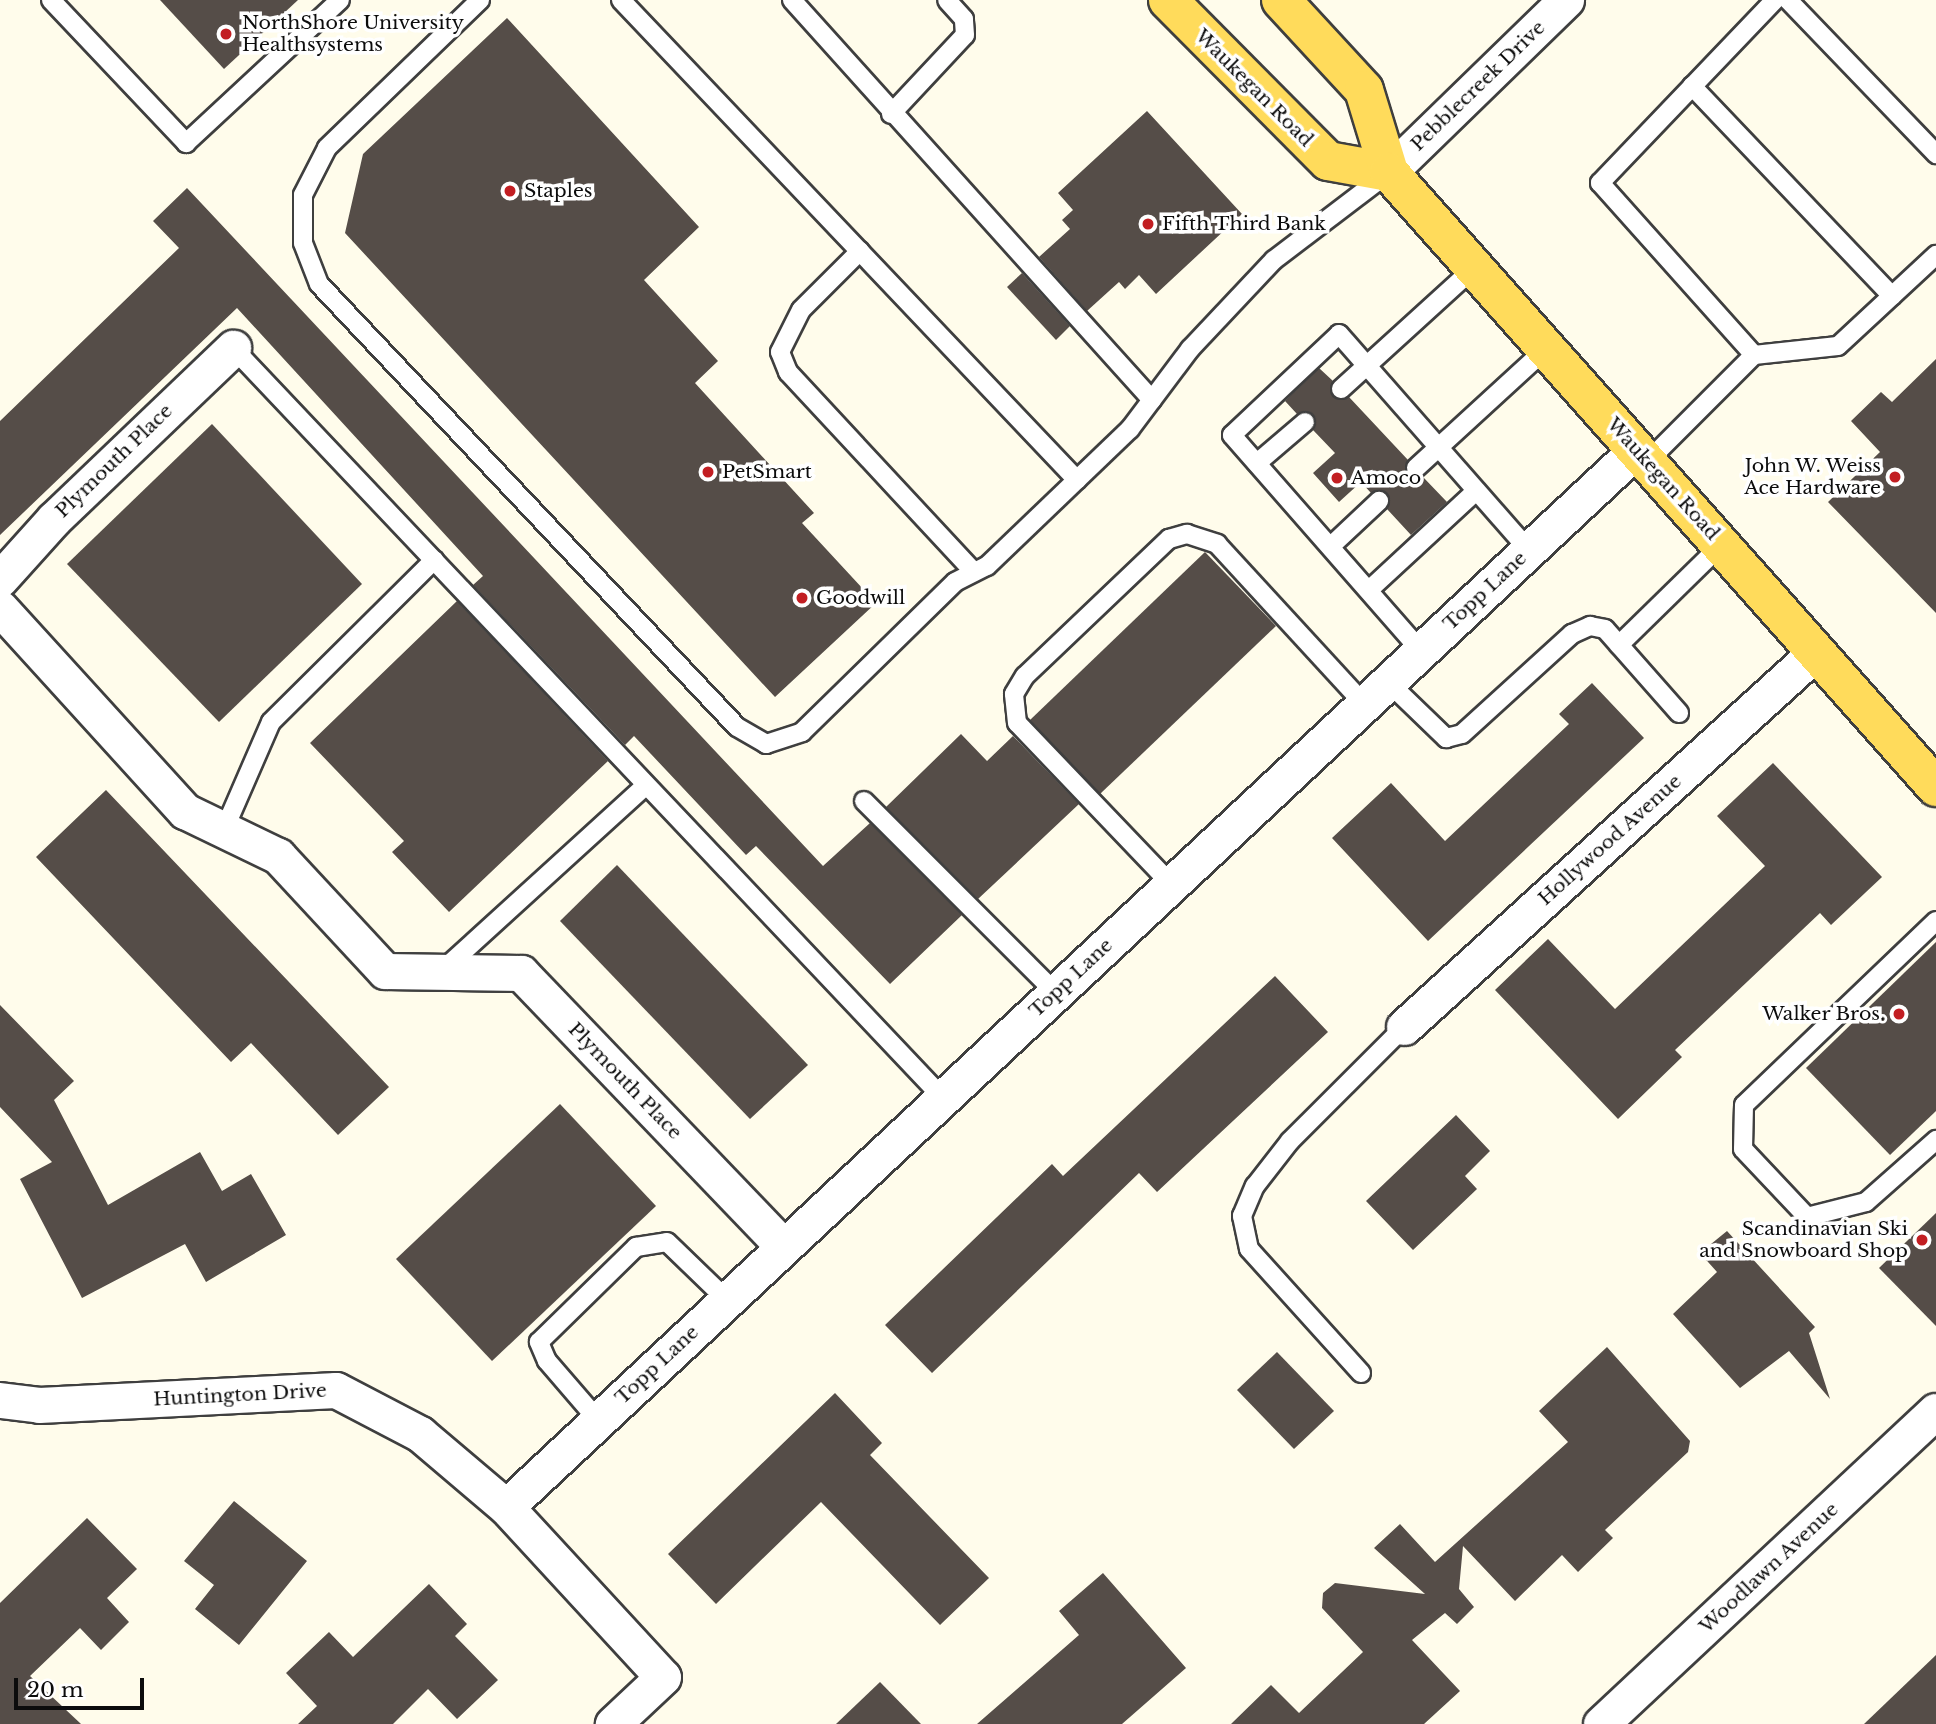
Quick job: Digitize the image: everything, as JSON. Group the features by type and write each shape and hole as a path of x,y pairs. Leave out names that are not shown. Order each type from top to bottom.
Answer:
{"main road":[{"name":"Waukegan Road","path":"1168,0 1328,161 1389,172"},
{"name":"Waukegan Road","path":"1281,0 1364,90 1389,172 1936,787"}],"street":[{"name":"Pebblecreek Drive","path":"1389,172 1566,0"},
{"name":"Plymouth Place","path":"0,579 54,519 233,348"},
{"name":"Topp Lane","path":"506,1507 1529,550 1642,456"},
{"name":"Plymouth Place","path":"0,608 185,811 278,856 385,971 521,973 783,1246"},
{"name":"Hollywood Avenue","path":"1404,1027 1816,652"},
{"name":"Huntington Drive","path":"0,1400 39,1405 336,1391 420,1434 506,1507 663,1677 612,1724"},
{"name":"Woodlawn Avenue","path":"1601,1724 1936,1411"}],"lane":[{"path":"51,0 186,143 340,0"},
{"path":"480,0 327,148 303,195 303,243 319,284 737,727 766,744 802,732 954,582 974,572 1077,480 1152,400 1274,260 1389,172"},
{"path":"621,0 1077,480"},
{"path":"792,0 951,183 1152,400"},
{"path":"891,114 965,35 964,19 947,0"},
{"path":"1754,355 1600,183 1775,0"},
{"path":"1788,0 1936,154"},
{"path":"1692,86 1892,296"},
{"path":"860,251 801,310 780,352 788,372 974,572"},
{"path":"1642,456 1754,355 1838,346 1936,255"},
{"path":"1341,389 1474,268"},
{"path":"1421,651 1232,435 1339,334 1529,550"},
{"path":"233,348 944,1099"},
{"path":"1416,468 1547,348"},
{"path":"1257,463 1304,422"},
{"path":"1369,590 1476,491"},
{"path":"1331,546 1379,502"},
{"path":"1172,885 1017,723 1014,694 1025,676 1169,539 1187,534 1217,544 1376,693 1446,738 1462,734 1572,634 1590,626 1605,629 1679,713"},
{"path":"1619,645 1721,545"},
{"path":"224,830 271,722 434,560"},
{"path":"442,972 646,785"},
{"path":"864,802 1055,992"},
{"path":"1936,921 1744,1105 1743,1149 1807,1217 1866,1202 1936,1140"},
{"path":"1361,1373 1249,1249 1242,1216 1255,1186 1290,1141 1404,1027"},
{"path":"598,1420 547,1361 539,1342 636,1247 667,1242 726,1299"}],"building":[{"name":"NorthShore University Healthsystems","path":"160,0 298,0 224,69"},
{"path":"507,18 699,227 644,280 718,361 695,383 814,513 802,523 876,603 775,697 345,233 363,154"},
{"name":"Fifth Third Bank","path":"1147,111 1242,214 1156,294 1139,275 1125,289 1119,282 1087,311 1039,257 1070,229 1062,220 1073,210 1058,193"},
{"path":"187,188 823,866 870,823 962,915 890,984 756,846 746,855 634,736 625,745 473,585 483,576 237,308 0,535 0,421 179,248 153,221"},
{"path":"1022,273 1070,326 1056,340 1007,287"},
{"name":"John W. Weiss Ace Hardware","path":"1936,359 1936,613 1828,502 1880,452 1851,421 1881,392 1892,402"},
{"name":"Amoco","path":"1319,368 1333,381 1333,397 1349,397 1408,460 1408,476 1423,477 1447,502 1411,535 1387,509 1387,493 1371,493 1361,482 1339,502 1313,473 1335,453 1313,430 1313,414 1297,414 1285,401"},
{"path":"212,424 362,584 219,722 67,564"},
{"path":"1205,552 1276,626 1100,794 1030,720"},
{"path":"457,601 608,761 449,912 392,852 404,841 310,743"},
{"path":"1592,683 1644,738 1428,941 1332,838 1391,783 1445,841 1569,724 1559,714"},
{"path":"961,734 987,761 1013,736 1079,804 978,899 886,807"},
{"path":"1773,763 1882,877 1831,925 1820,913 1675,1050 1682,1057 1618,1119 1495,990 1548,939 1615,1009 1765,866 1717,816"},
{"path":"106,790 389,1087 338,1135 251,1043 231,1062 36,857"},
{"path":"617,865 808,1065 750,1119 560,921"},
{"name":"Walker Bros.","path":"1936,942 1936,1111 1890,1155 1806,1068"},
{"path":"1275,976 1328,1032 1157,1192 1139,1173 932,1373 885,1325 1052,1164 1063,1176"},
{"path":"0,1005 74,1081 54,1100 108,1205 200,1152 222,1191 251,1174 286,1235 206,1282 185,1244 82,1298 20,1179 52,1162 0,1107"},
{"path":"560,1104 656,1206 492,1361 396,1259"},
{"path":"1456,1115 1490,1151 1465,1176 1477,1189 1413,1250 1366,1201"},
{"name":"Scandinavian Ski and Snowboard Shop","path":"1936,1213 1936,1326 1879,1268"},
{"path":"1727,1231 1815,1327 1809,1333 1830,1399 1789,1351 1740,1388 1673,1314 1717,1272 1700,1253"},
{"path":"1607,1347 1690,1441 1688,1452 1605,1530 1613,1538 1578,1572 1562,1555 1515,1601 1463,1546 1459,1589 1474,1607 1457,1624 1445,1613 1412,1640 1460,1691 1424,1724 1231,1724 1271,1685 1299,1713 1363,1652 1322,1608 1323,1593 1335,1583 1425,1594 1374,1548 1400,1524 1435,1562 1568,1442 1539,1411"},
{"path":"1277,1352 1334,1411 1294,1449 1237,1390"},
{"path":"835,1393 882,1443 870,1455 989,1578 940,1625 821,1502 716,1604 668,1554"},
{"path":"234,1501 307,1561 239,1645 195,1609 214,1585 184,1561"},
{"path":"87,1518 137,1569 107,1598 129,1622 101,1650 80,1628 30,1676 81,1724 0,1724 0,1603"},
{"path":"1103,1573 1186,1668 1122,1724 977,1724 1079,1635 1059,1611"},
{"path":"429,1584 467,1624 455,1636 498,1680 457,1719 428,1689 393,1724 298,1724 317,1706 286,1673 329,1632 353,1657"},
{"path":"1936,1655 1936,1724 1864,1724"},
{"path":"880,1682 921,1724 836,1724"}],"place":[{"name":"NorthShore University Healthsystems","path":"226,34"},
{"name":"Staples","path":"510,191"},
{"name":"Fifth Third Bank","path":"1148,224"},
{"name":"PetSmart","path":"708,472"},
{"name":"John W. Weiss Ace Hardware","path":"1895,477"},
{"name":"Amoco","path":"1337,478"},
{"name":"Goodwill","path":"802,598"},
{"name":"Walker Bros.","path":"1899,1014"},
{"name":"Scandinavian Ski and Snowboard Shop","path":"1922,1240"}]}
